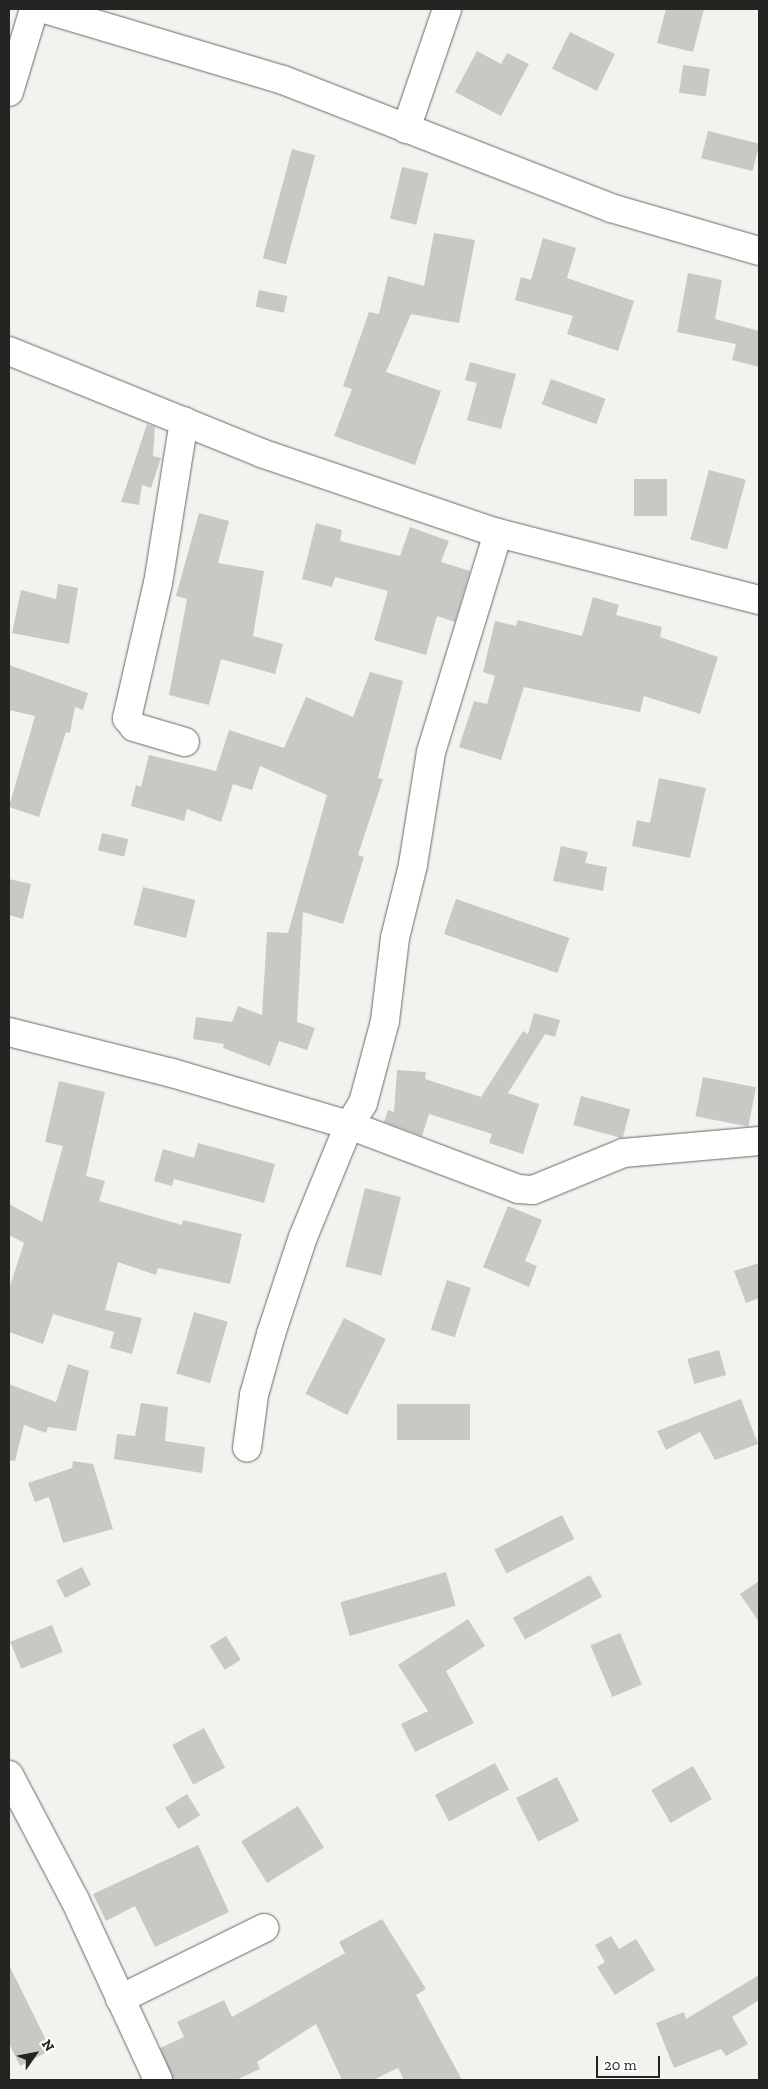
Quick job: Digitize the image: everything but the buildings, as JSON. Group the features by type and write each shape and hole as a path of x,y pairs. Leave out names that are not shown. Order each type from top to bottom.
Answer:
{"street":[{"path":"9,92 34,9"},
{"path":"45,9 283,80 611,208 759,252"},
{"path":"406,129 447,9"},
{"path":"9,352 261,453 498,533 759,600"},
{"path":"184,421 158,583 127,718 134,728 185,742"},
{"path":"247,1448 254,1394 271,1334 303,1237 349,1125 363,1103 385,1020 395,938 413,865 431,752 498,533"},
{"path":"9,1032 172,1073 349,1125 518,1189 533,1190 623,1153 759,1141"},
{"path":"9,1775 67,1882 158,2080"},
{"path":"120,1998 264,1928"}]}
